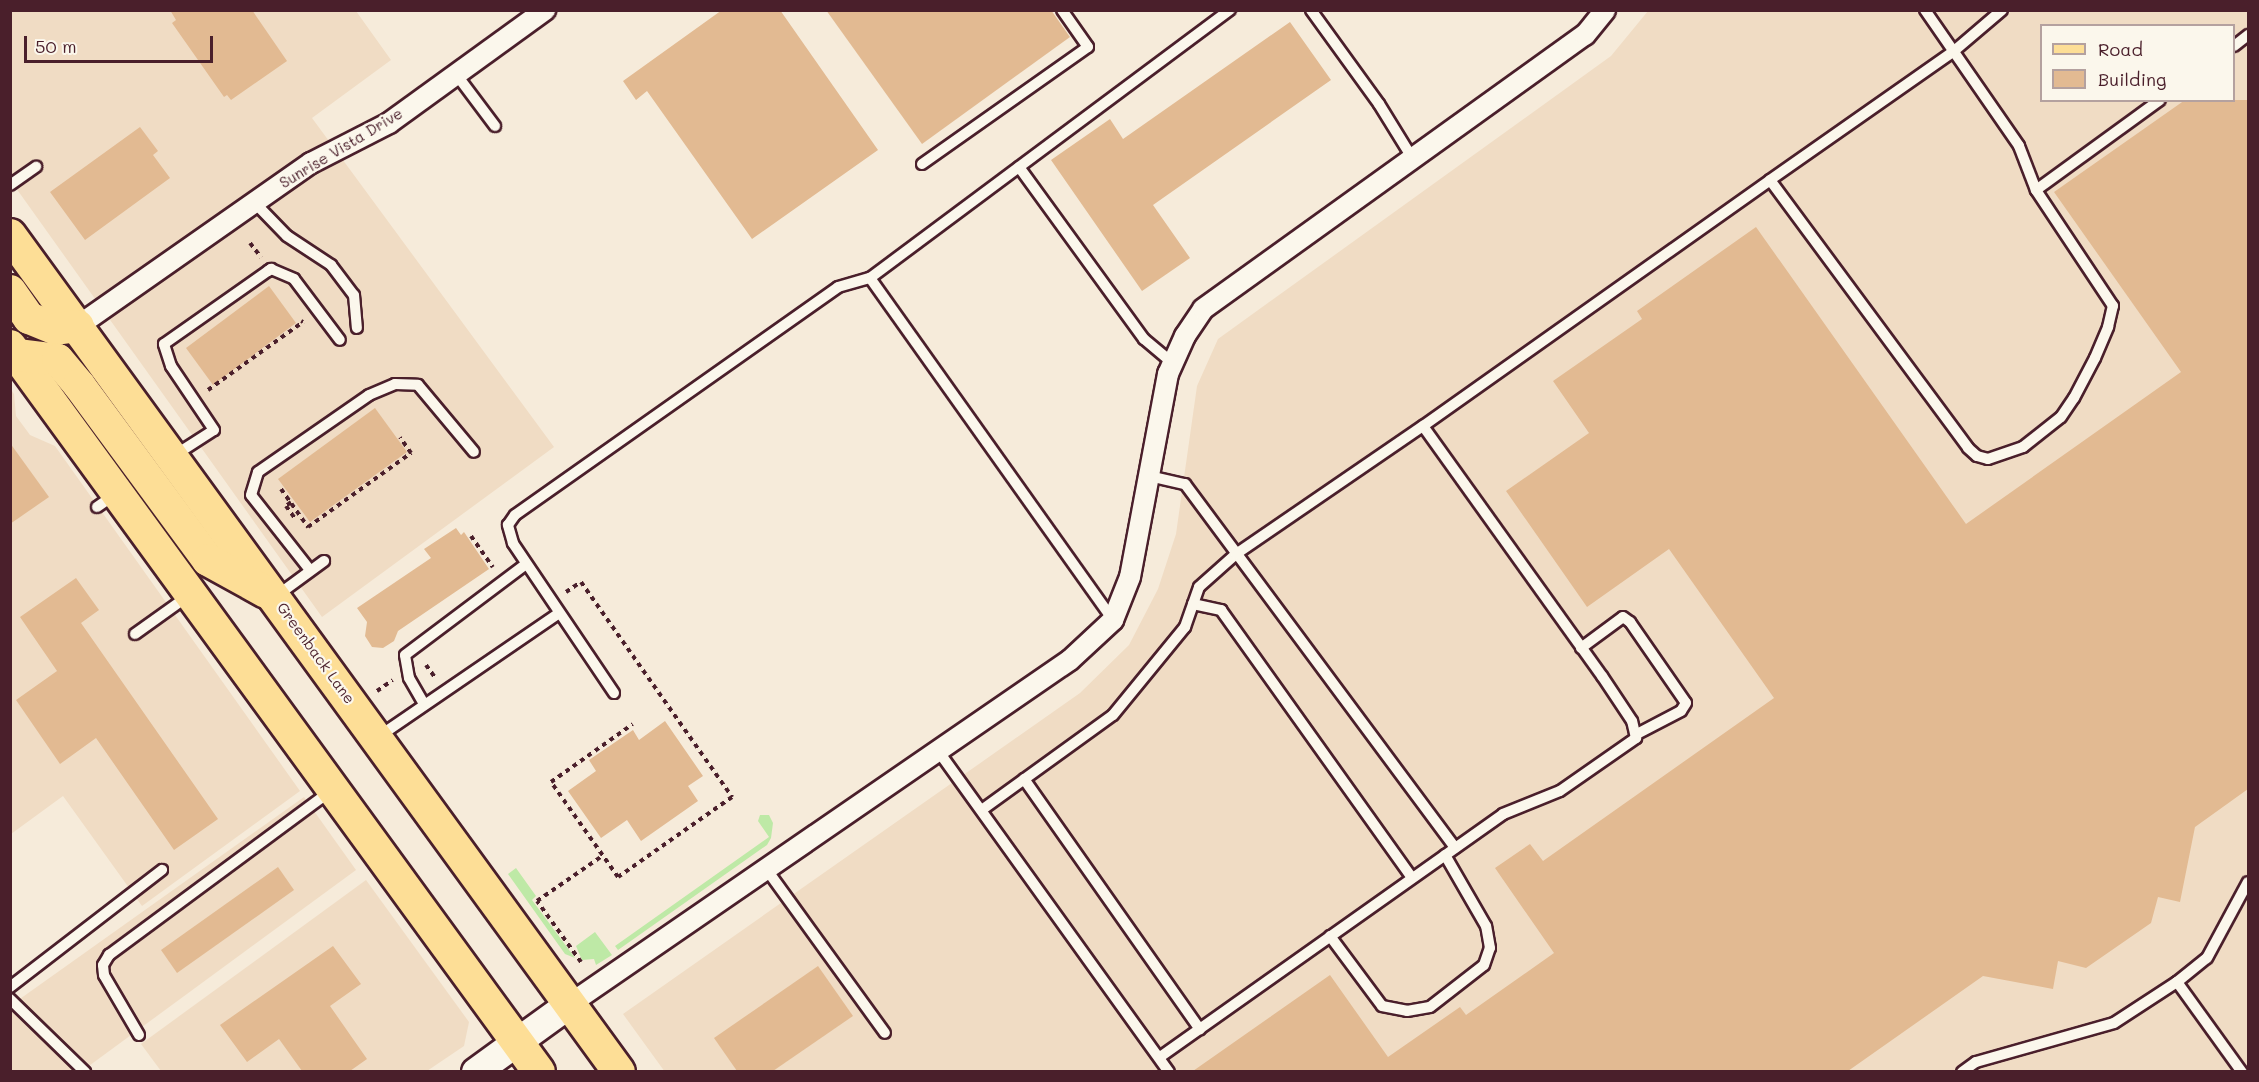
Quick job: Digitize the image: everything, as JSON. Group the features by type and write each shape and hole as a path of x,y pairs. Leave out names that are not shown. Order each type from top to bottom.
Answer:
{"main road":[{"name":"Greenback Lane","path":"10,235 378,737 619,1071"},
{"path":"10,291 29,318 56,329 78,326"},
{"path":"13,353 107,500 191,594 539,1071"},
{"path":"13,353 58,360 79,385 208,560 275,597"}],"street":[{"name":"Sunrise Vista Drive","path":"78,326 311,163 388,123 545,10"},
{"path":"476,1071 1070,660 1113,620 1130,577 1168,374 1185,336 1203,309 1585,35 1605,10"}],"lane":[{"path":"922,164 1089,47 1062,10"},
{"path":"614,693 526,564 509,533 508,525 515,515 838,287 870,278 1230,10"},
{"path":"1311,10 1379,104 1413,159"},
{"path":"1770,180 1961,440 1977,456 1988,459 2024,447 2061,417 2095,358 2108,327 2113,306 2036,190 2019,146 1925,10"},
{"path":"983,809 1113,715 1185,627 1198,587 1236,554 1423,426 1954,51 2002,10"},
{"path":"2235,45 2248,35"},
{"path":"456,74 495,126"},
{"path":"2036,190 2157,102"},
{"path":"10,186 36,167"},
{"path":"1019,167 1144,339 1173,363"},
{"path":"254,202 287,236 331,265 354,295 357,328"},
{"path":"172,457 214,430 171,366 164,344 268,271 271,269 294,279 340,340"},
{"path":"870,278 1113,620"},
{"path":"310,570 251,495 258,471 369,395 395,384 418,385 474,452"},
{"path":"1423,426 1632,721 1637,734"},
{"path":"1149,476 1185,484 1455,848"},
{"path":"275,597 324,561"},
{"path":"424,705 409,678 405,655 526,564"},
{"path":"135,634 191,594"},
{"path":"1193,604 1221,610 1412,879"},
{"path":"378,737 559,613"},
{"path":"1160,1057 1503,814 1560,791 1625,748 1636,738 1637,734 1681,711 1686,703 1630,622 1623,617 1581,648"},
{"path":"939,752 983,809 1169,1071"},
{"path":"1024,779 1200,1029"},
{"path":"139,1035 104,975 103,965 109,955 276,829 332,790"},
{"path":"1330,936 1382,1006 1407,1011 1430,1007 1484,965 1490,948 1486,926 1445,855"},
{"path":"10,987 162,870"},
{"path":"767,870 885,1033"},
{"path":"1962,1071 1976,1062 2114,1023 2177,982 2207,958 2248,882"},
{"path":"2177,982 2242,1071"},
{"path":"10,999 85,1071"}],"path":[{"path":"250,243 268,271"},
{"path":"191,396 204,392 303,322 297,314"},
{"path":"281,489 308,527 411,453 400,437"},
{"path":"552,602 581,582 732,797 618,877 551,782 633,724"},
{"path":"417,646 438,682 447,675"},
{"path":"581,962 537,902 602,856"}],"shaded area":[{"path":"10,11 356,11 391,60 312,118 554,447 322,617 11,181"},
{"path":"1648,11 2248,11 2248,1071 665,1072 623,1014 1080,693 1129,645 1158,589 1176,534 1197,386 1218,339 1611,56"},
{"path":"10,388 14,394 16,416 30,435 55,446 300,791 142,906 63,796 11,834"},
{"path":"304,797 356,870 82,1071 11,1071 10,1006"},
{"path":"366,880 469,1022 464,1046 427,1071 161,1071 141,1044"}],"green space":[{"path":"760,815 769,815 773,823 771,838 767,845 618,950 615,946 769,837 758,821"},
{"path":"516,868 536,896 532,900 575,958 565,954 508,874"},
{"path":"595,932 612,955 596,965 594,959 582,960 576,946"}],"building":[{"path":"170,10 252,10 287,61 231,100 227,95 224,97 172,23 176,20"},
{"path":"722,10 780,10 878,150 752,239 647,91 636,100 623,81"},
{"path":"826,10 1051,10 1070,37 922,144"},
{"path":"1290,22 1331,80 1153,205 1190,258 1142,291 1051,160 1110,119 1123,139"},
{"path":"2248,100 2248,789 2195,827 2180,902 2158,897 2151,923 2086,968 2058,961 2053,989 1983,976 1848,1071 1193,1071 1330,975 1388,1057 1460,1007 1466,1015 1554,953 1495,868 1530,844 1543,861 1774,698 1669,549 1587,607 1506,491 1589,433 1553,381 1642,319 1637,311 1756,227 1966,524 2181,372 2054,192 2182,102"},
{"path":"140,127 158,151 153,155 170,178 85,240 50,192"},
{"path":"269,286 296,323 213,385 186,348"},
{"path":"375,408 407,452 310,522 278,479"},
{"path":"10,443 49,497 10,524"},
{"path":"456,528 461,535 464,532 489,569 398,631 394,641 383,648 372,647 365,636 367,622 357,608 431,558 424,549"},
{"path":"76,578 99,610 81,623 218,819 174,850 96,738 60,764 16,700 57,671 20,617"},
{"path":"665,721 703,776 688,786 698,801 641,841 627,820 601,838 568,791 596,771 589,760 633,730 639,740"},
{"path":"278,867 294,890 177,973 161,950"},
{"path":"333,946 361,984 330,1006 367,1059 350,1071 302,1071 279,1039 247,1062 220,1025"},
{"path":"818,966 853,1016 773,1071 737,1071 714,1038"}]}
